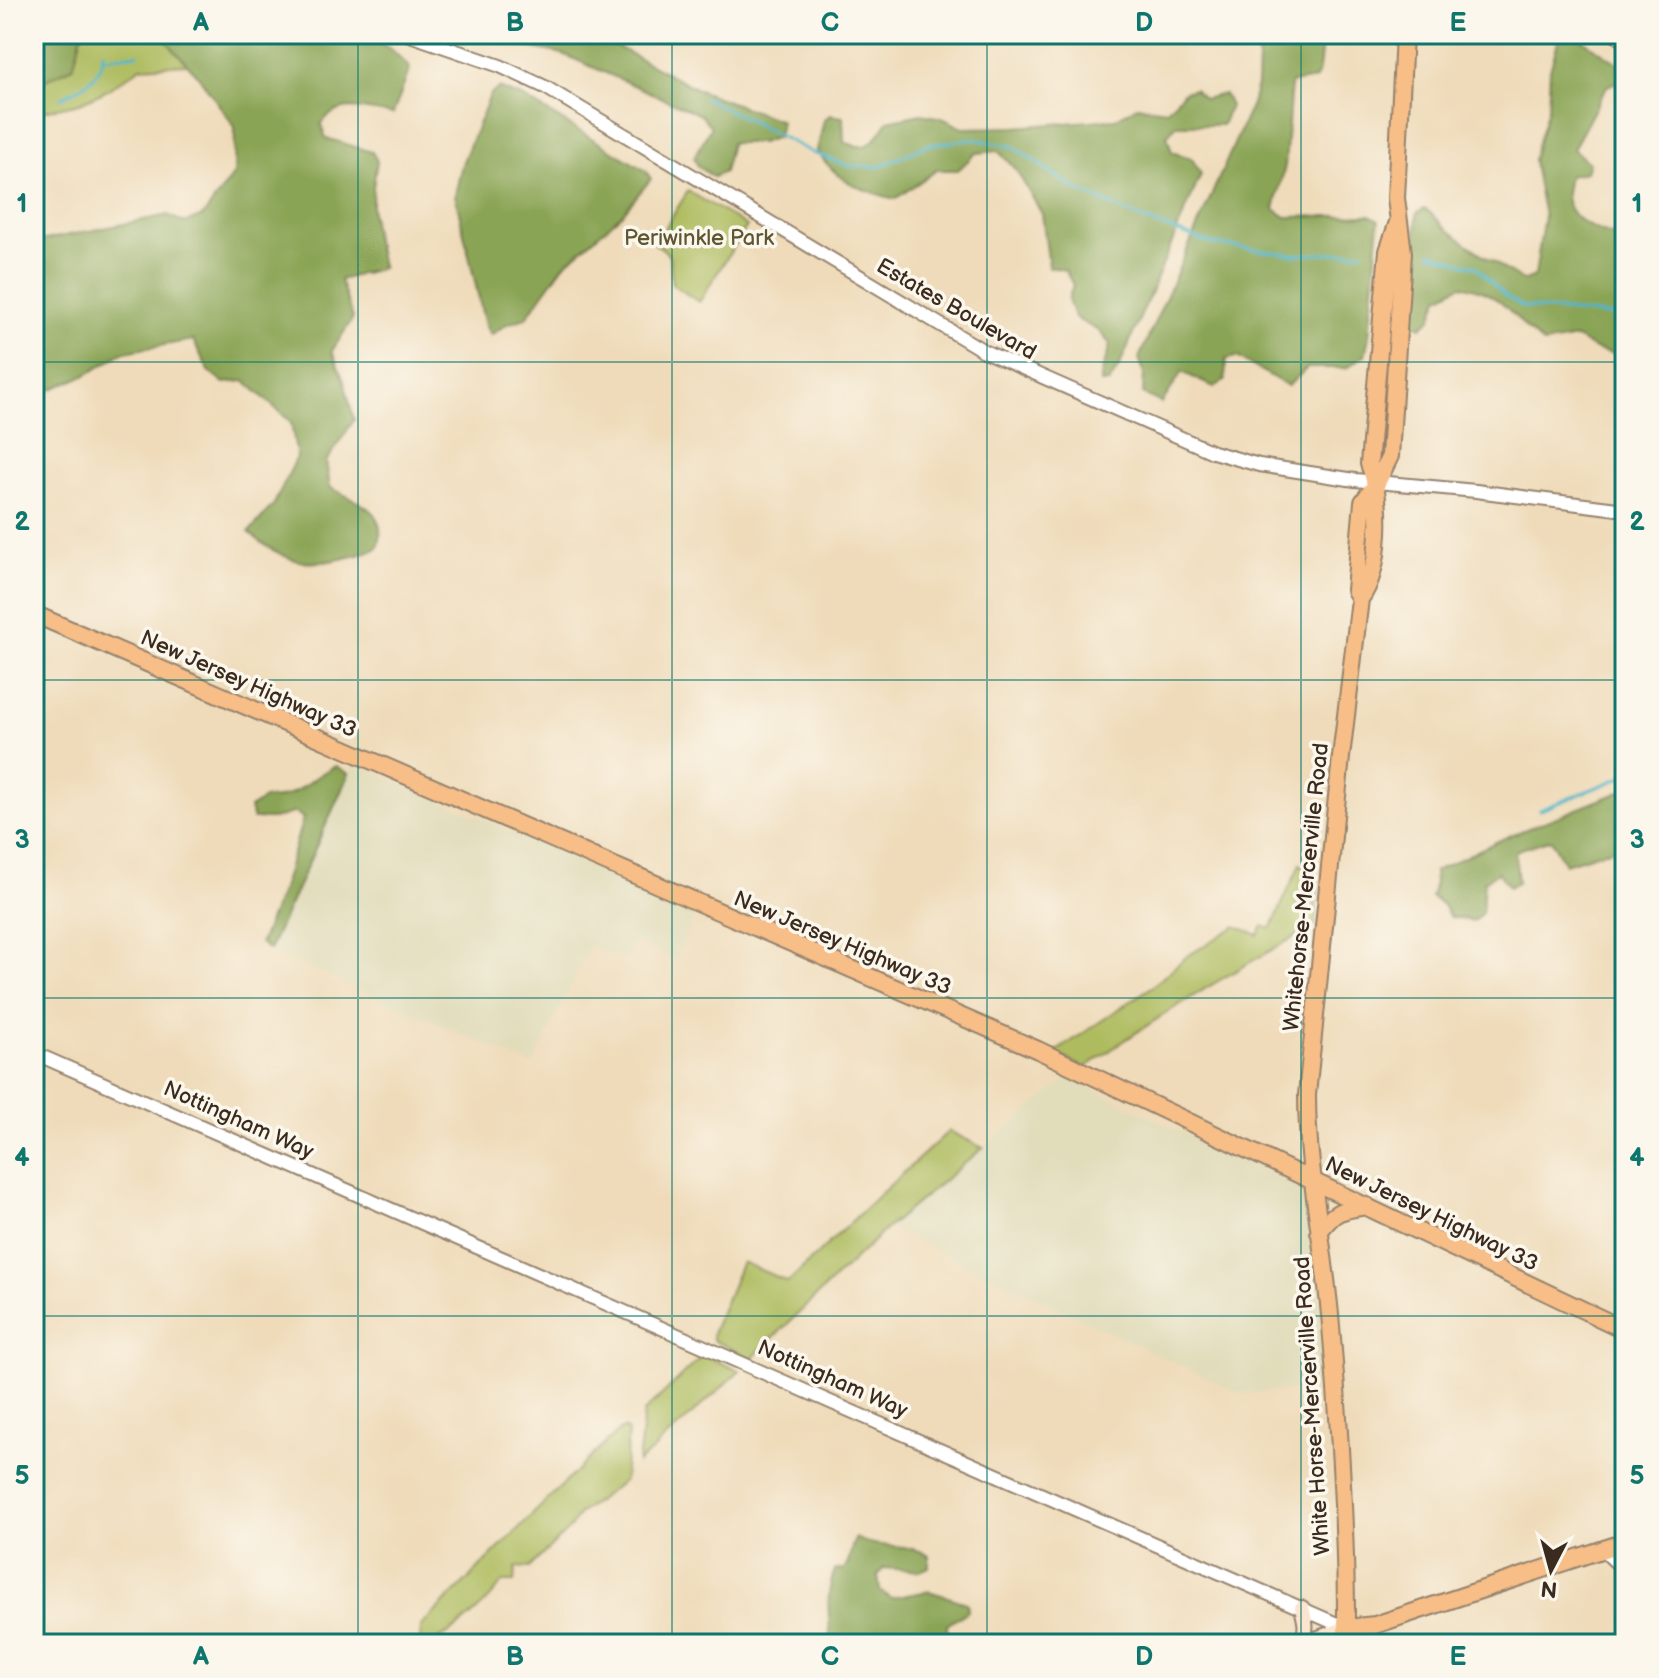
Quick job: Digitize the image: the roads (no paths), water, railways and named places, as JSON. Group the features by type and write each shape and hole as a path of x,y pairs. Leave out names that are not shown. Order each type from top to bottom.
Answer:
{"main road":[{"path":"1377,483 1369,464 1388,251 1398,222 1396,198 1404,34"},
{"path":"1616,34 1625,40"},
{"name":"Whitehorse-Mercerville Road","path":"1313,1180 1307,1118 1308,1065 1360,599 1355,590 1363,502 1377,483"},
{"name":"New Jersey Highway 33","path":"34,614 1038,1050 1625,1330"},
{"name":"White Horse-Mercerville Road","path":"1313,1180 1331,1325 1347,1592 1346,1636"},
{"path":"1319,1232 1330,1216 1341,1210 1367,1206"},
{"path":"1301,1644 1346,1636 1625,1542"},
{"path":"1301,1644 1307,1623 1302,1608"}],"street":[{"name":"Estates Boulevard","path":"407,34 500,66 545,87 973,345 1015,367 1236,460 1377,483 1476,491 1625,510"},
{"name":"Nottingham Way","path":"34,1053 1302,1608 1346,1636"},
{"path":"1603,1550 1625,1571"}],"waterway":[{"path":"61,98 95,75 103,52"},
{"path":"103,58 138,54"},
{"path":"705,98 813,153 849,166 879,167 928,145 974,139 1014,147 1075,189 1147,221 1213,244 1296,255 1362,252"},
{"path":"1431,253 1476,267 1504,295 1523,307 1625,317"},
{"path":"1540,810 1625,776"}],"park label":[{"name":"Periwinkle Park","path":"699,237"}]}
